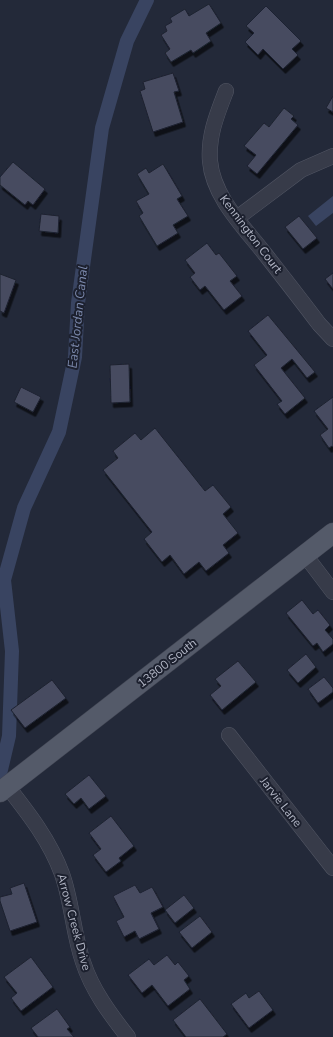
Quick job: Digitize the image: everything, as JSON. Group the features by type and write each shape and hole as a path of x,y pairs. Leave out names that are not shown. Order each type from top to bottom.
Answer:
{"main road":[{"name":"13800 South","path":"4,789 333,533"}],"street":[{"name":"Kennington Court","path":"226,91 212,130 210,162 212,177 219,191 237,218 319,324 333,339"},
{"path":"237,218 301,170 333,156"},
{"path":"305,555 333,592"},
{"name":"Jarvie Lane","path":"229,735 333,868"},
{"name":"Arrow Creek Drive","path":"4,789 35,823 54,856 62,874 67,891 83,963 98,996 128,1037"}],"water":[{"path":"333,196 333,213 316,226 308,216"}],"building":[{"path":"209,4 221,23 206,33 211,41 193,53 191,50 171,62 165,53 170,49 161,35 167,31 165,26 172,22 170,18 185,9 189,16"},
{"path":"266,6 301,41 292,49 298,55 283,69 263,49 258,55 245,42 254,33 246,26"},
{"path":"173,73 179,91 174,92 183,122 153,132 140,91 145,89 143,82"},
{"path":"333,96 333,112 326,108"},
{"path":"284,108 294,116 291,119 298,125 257,174 247,166 256,155 244,146 264,123 269,127"},
{"path":"13,162 45,189 33,205 28,201 25,205 0,185 0,177"},
{"path":"163,164 182,196 177,199 188,216 173,225 178,233 157,246 139,216 143,213 136,201 149,194 137,174 146,168 149,173"},
{"path":"41,214 59,216 58,233 39,231"},
{"path":"299,216 317,238 303,249 285,227"},
{"path":"207,243 216,255 219,253 237,276 230,281 242,296 224,310 205,286 200,290 190,277 195,273 185,260"},
{"path":"333,273 333,289 325,279"},
{"path":"0,274 16,280 4,313 0,311"},
{"path":"268,315 315,372 307,378 292,359 281,368 305,398 285,414 277,404 282,401 254,365 267,355 248,331"},
{"path":"129,364 130,402 111,403 110,365"},
{"path":"21,387 41,397 33,412 14,402"},
{"path":"333,397 333,447 332,446 329,448 320,435 328,429 314,411"},
{"path":"155,428 205,491 213,485 231,507 223,514 238,533 223,545 229,553 206,571 199,562 184,574 170,555 162,562 144,539 152,532 103,470 118,458 113,451 135,433 141,440"},
{"path":"302,600 313,614 318,610 330,625 325,630 333,639 333,644 323,652 317,643 313,646 286,613"},
{"path":"306,654 316,667 298,683 287,670"},
{"path":"238,661 256,682 222,710 210,695 221,686 215,679"},
{"path":"324,677 333,688 333,692 318,703 308,689"},
{"path":"52,680 66,698 25,728 11,710"},
{"path":"89,775 106,796 89,809 81,798 74,804 65,794"},
{"path":"111,816 134,846 119,858 121,861 106,872 93,855 101,849 89,833"},
{"path":"24,883 37,922 10,931 0,897 12,894 10,888"},
{"path":"135,885 140,893 152,887 163,907 151,913 159,929 139,939 135,931 124,937 116,921 124,917 113,896"},
{"path":"184,895 194,908 175,923 165,910"},
{"path":"200,916 212,932 192,948 179,932"},
{"path":"167,955 175,965 178,962 189,976 184,980 190,989 168,1006 152,985 142,993 128,975 149,959 154,965"},
{"path":"31,957 53,987 21,1011 11,998 17,993 4,977"},
{"path":"259,991 273,1010 249,1028 231,1004 246,993 249,998"},
{"path":"200,999 227,1034 223,1037 186,1037 173,1020"},
{"path":"57,1009 70,1027 67,1029 74,1037 38,1037 31,1028"}],"waterway":[{"name":"East Jordan Canal","path":"0,774 9,736 12,651 4,580 24,508 59,432 75,357 78,303 102,128 127,41 147,0"}]}
